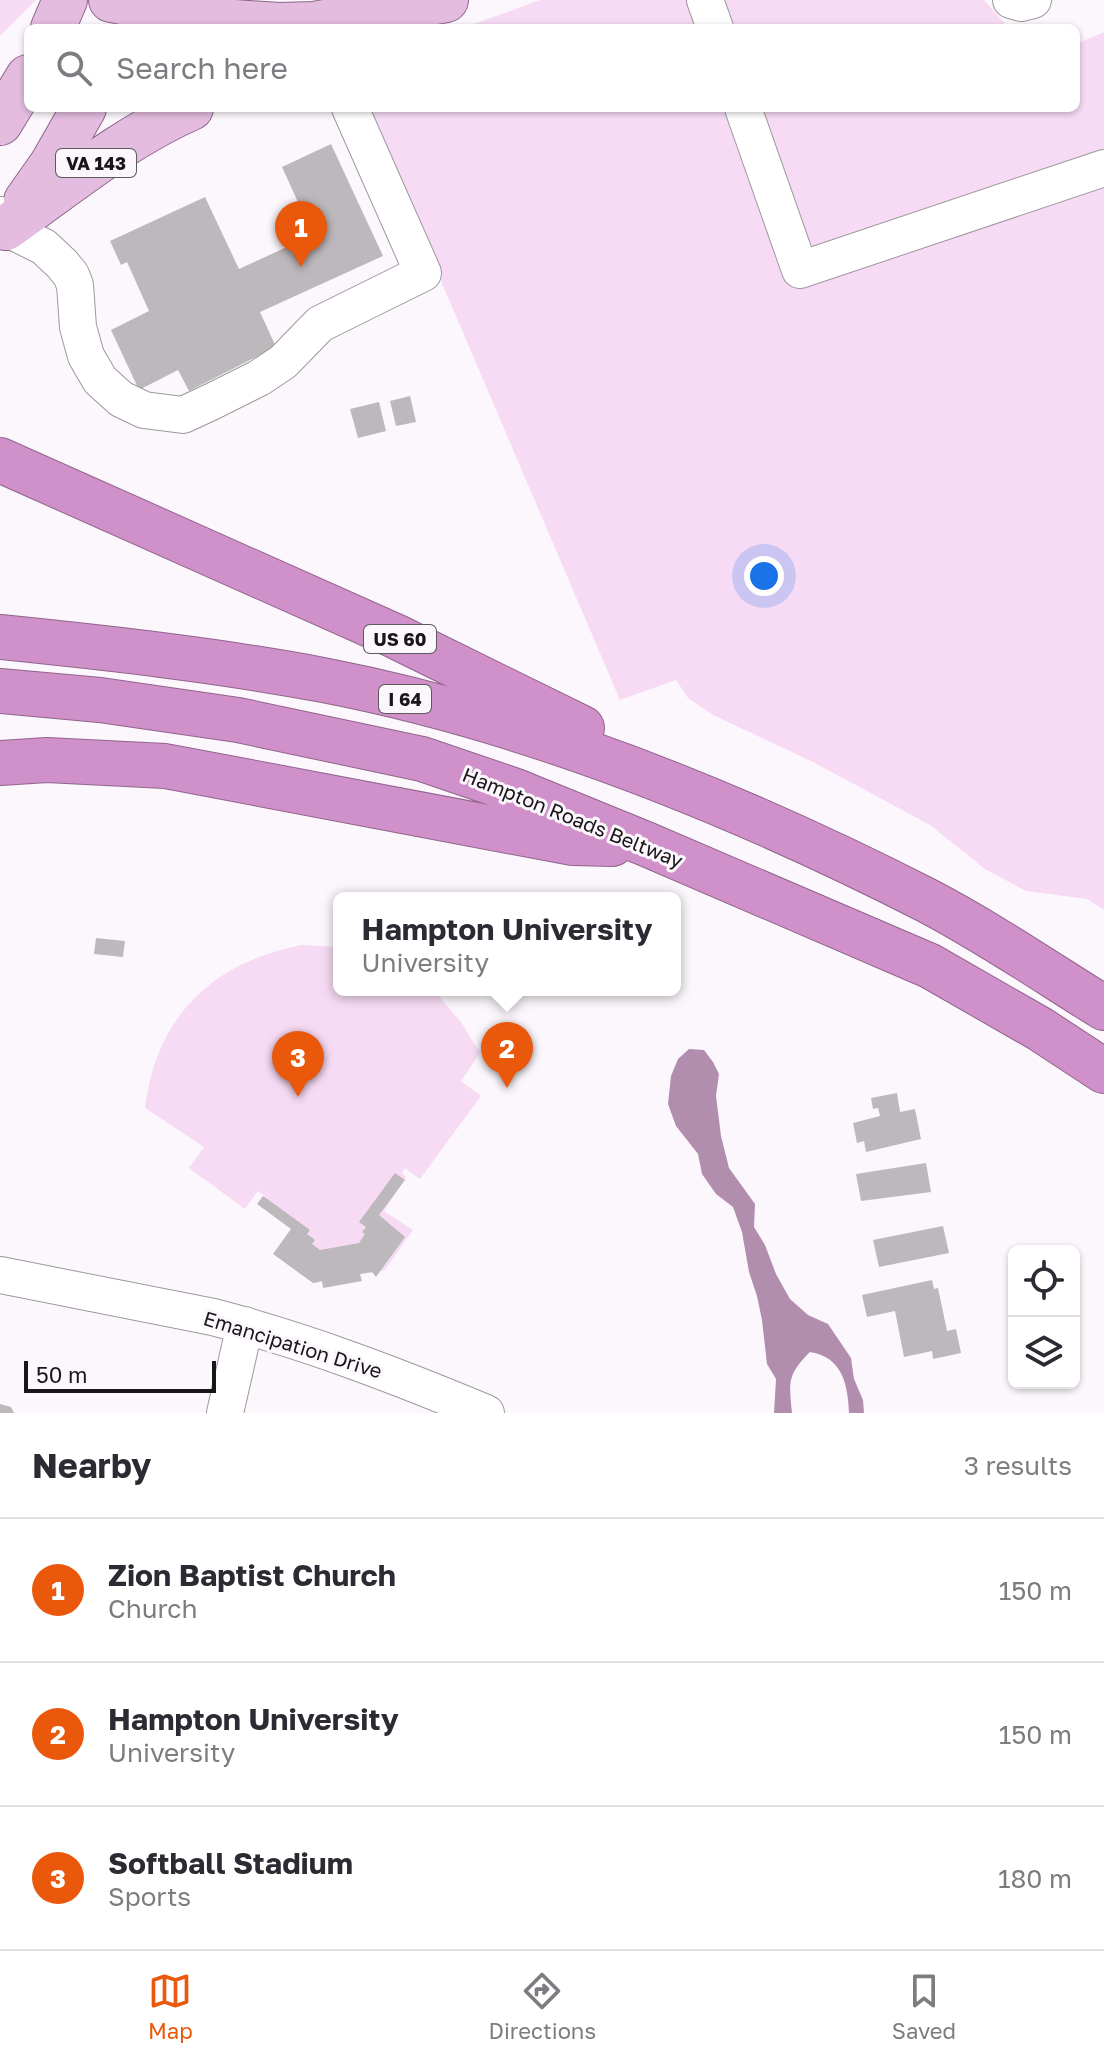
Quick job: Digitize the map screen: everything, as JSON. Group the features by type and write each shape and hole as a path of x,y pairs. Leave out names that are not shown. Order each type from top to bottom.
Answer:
{"highway":[{"name":"US 60","path":"0,460 395,636 791,835"},
{"name":"I 64","path":"0,637 203,661 324,680 487,720 612,762 791,835 931,903 1104,1008"},
{"name":"Hampton Roads Beltway","path":"0,691 100,700 238,720 422,759 516,791 930,966 1040,1029 1104,1071"},
{"path":"0,763 47,760 165,766 572,843 646,844"}],"main road":[{"path":"55,24 65,0"},
{"path":"324,24 446,0"},
{"path":"408,24 470,0"},
{"path":"122,8 250,24"},
{"path":"0,123 24,84"},
{"path":"2,226 52,164 82,112"},
{"name":"VA 143","path":"2,226 59,191 104,156 182,112"}],"street":[{"path":"705,0 714,24"},
{"path":"1011,0 1021,3 1033,0"},
{"path":"2,226 44,247 71,275 75,285 78,327 86,356 100,380 121,399 144,410 183,415 259,378 283,362 320,324 423,273 352,112"},
{"path":"744,112 800,270 1104,168"},
{"name":"Emancipation Drive","path":"0,1275 245,1325 400,1377 486,1413"},
{"path":"225,1413 245,1325"}],"shaded area":[{"path":"0,0 36,0 0,36"},
{"path":"540,0 984,0 1005,24 474,24"},
{"path":"1104,32 1104,910 1087,899 1026,891 985,869 930,825 813,762 713,715 688,698 676,680 620,700 369,112 1080,112 1080,42"},
{"path":"302,945 333,947 333,996 438,996 461,1022 480,1053 461,1081 481,1096 420,1179 405,1168 402,1173 406,1177 384,1211 413,1230 385,1270 315,1283 274,1254 293,1227 260,1203 265,1196 258,1191 245,1209 189,1168 204,1147 145,1108 151,1075 176,1020 194,998 216,980 270,953"},
{"path":"689,1049 704,1050 719,1074 716,1096 729,1168 755,1204 754,1227 776,1274 790,1299 808,1315 828,1324 851,1358 864,1413 849,1413 845,1383 837,1366 821,1355 810,1352 793,1373 790,1394 792,1413 774,1413 776,1379 767,1364 762,1320 742,1232 733,1207 716,1194 702,1174 698,1154 676,1126 668,1104 671,1076 678,1059"}],"building":[{"path":"331,144 383,256 260,312 276,347 189,391 178,370 139,390 111,330 149,311 127,262 121,265 110,241 205,197 239,269 313,235 282,167"},
{"path":"410,396 416,422 396,426 390,401"},
{"path":"379,402 386,431 358,438 350,409"},
{"path":"96,938 125,941 123,957 94,954"},
{"path":"897,1093 900,1112 915,1109 921,1139 866,1152 864,1141 857,1143 853,1123 880,1116 878,1108 873,1109 871,1098"},
{"path":"926,1163 931,1192 861,1201 856,1174"},
{"path":"395,1173 405,1180 379,1215 405,1237 376,1277 372,1272 360,1274 362,1281 323,1288 322,1281 313,1283 273,1254 291,1229 257,1204 263,1196 310,1230 307,1234 315,1240 312,1244 320,1250 359,1243 366,1227 359,1222"},
{"path":"943,1226 949,1253 879,1267 873,1240"},
{"path":"932,1280 934,1289 938,1288 947,1331 956,1329 961,1353 933,1359 932,1351 904,1357 895,1311 867,1317 862,1295"},
{"path":"0,1404 11,1407 14,1413 0,1413"}],"place":[{"name":"Zion Baptist Church","path":"301,267"},
{"name":"Hampton University","path":"507,1088"},
{"name":"Softball Stadium","path":"298,1097"}]}
